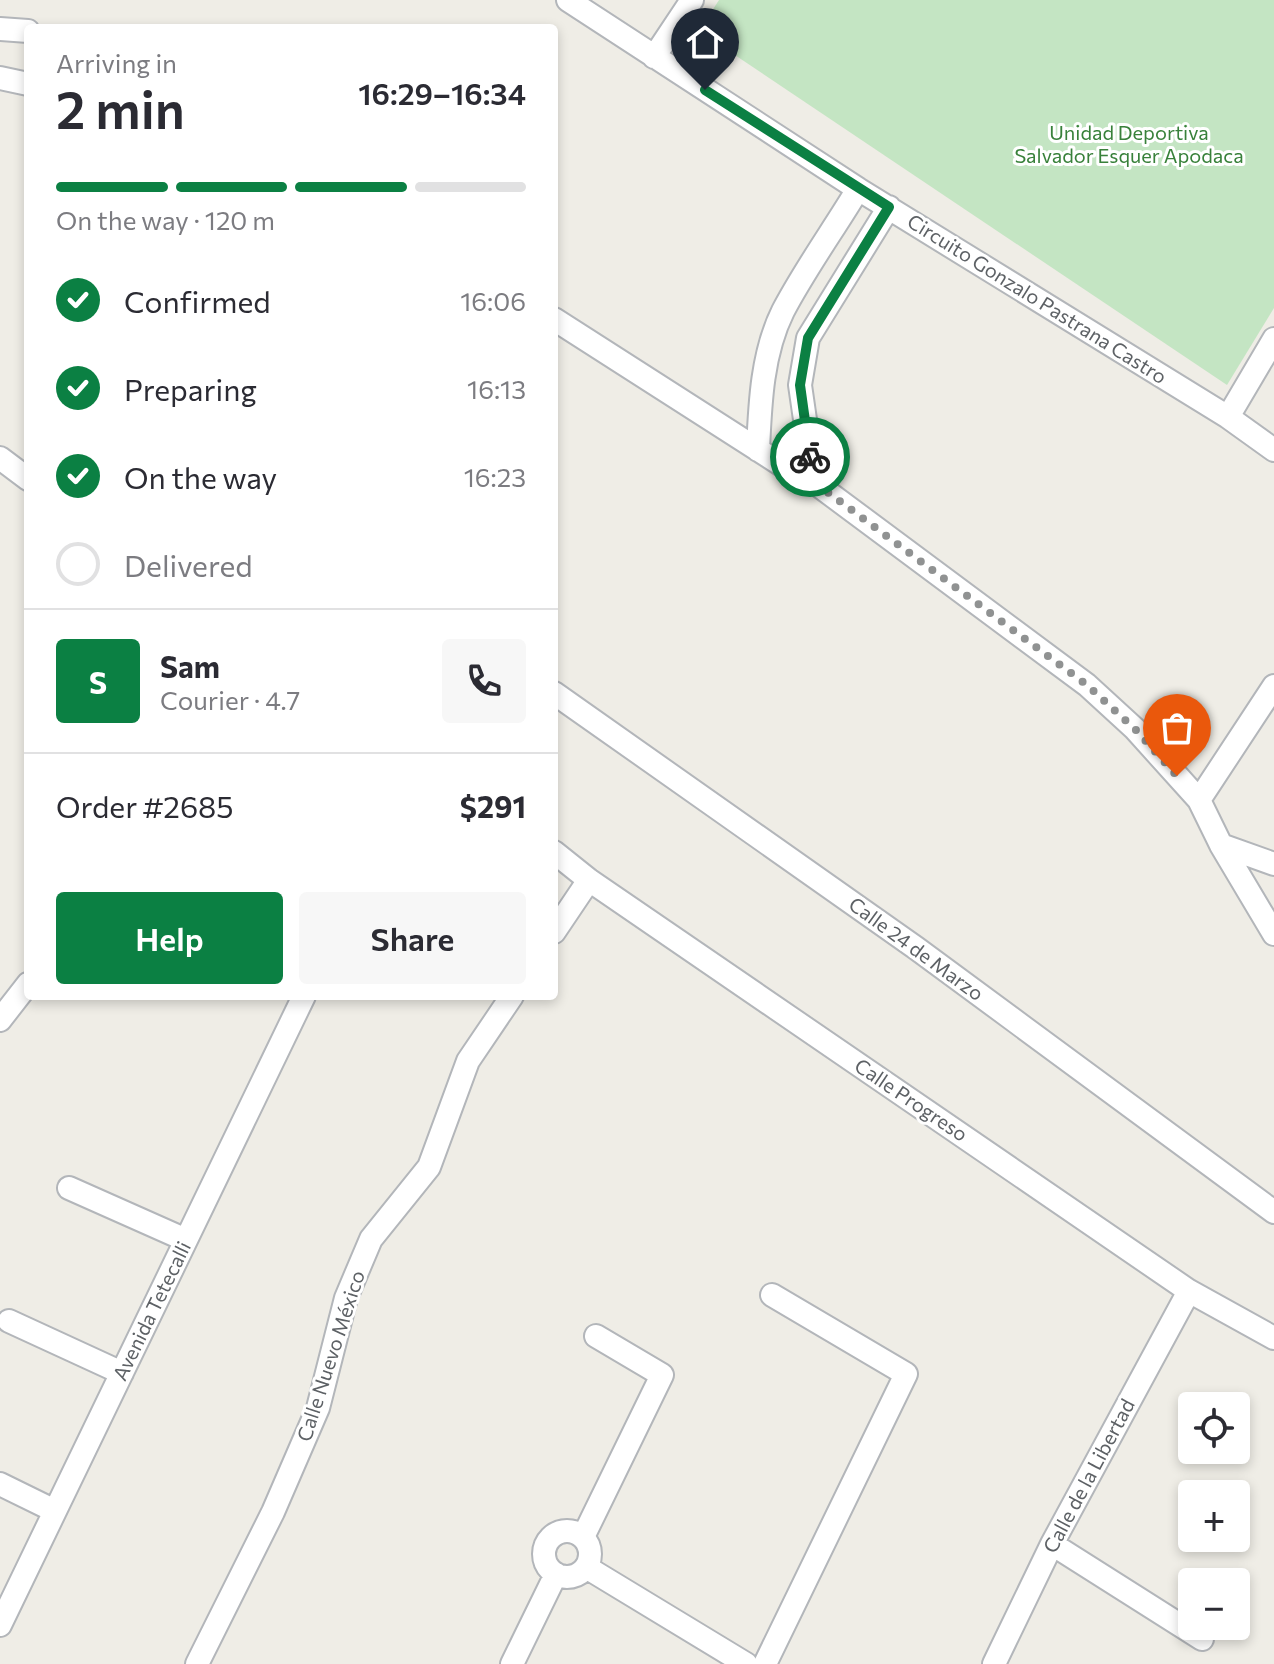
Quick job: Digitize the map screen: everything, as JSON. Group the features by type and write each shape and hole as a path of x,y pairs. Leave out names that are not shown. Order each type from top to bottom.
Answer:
{"street":[{"name":"Circuito Gonzalo Pastrana Castro","path":"568,0 858,189 1228,417 1274,450"},
{"path":"654,57 692,0"},
{"path":"0,29 24,31"},
{"path":"0,78 24,83"},
{"path":"758,450 760,404 767,360 782,312 858,189"},
{"path":"814,482 800,385 808,338 889,207"},
{"path":"558,322 758,450 814,482 1087,685 1135,729 1199,800 1221,845 1274,934"},
{"path":"1228,417 1274,339"},
{"path":"0,458 24,476"},
{"path":"1199,800 1274,686"},
{"name":"Calle 24 de Marzo","path":"558,696 916,948 1274,1212"},
{"path":"1221,845 1274,864"},
{"name":"Calle Progreso","path":"558,855 589,880 1189,1291 1274,1338"},
{"path":"558,926 589,880"},
{"path":"0,1020 24,989"},
{"name":"Avenida Tetecalli","path":"2,1614 302,1000"},
{"name":"Calle Nuevo México","path":"197,1664 273,1512 318,1408 346,1298 371,1239 429,1167 468,1061 509,1000"},
{"path":"69,1188 186,1240"},
{"name":"Calle de la Libertad","path":"994,1664 1052,1544 1189,1291"},
{"path":"765,1664 906,1374 772,1295"},
{"path":"9,1321 122,1373"},
{"path":"583,1537 662,1375 596,1336"},
{"path":"0,1484 55,1511"},
{"path":"571,1531 583,1537 589,1546 590,1556 586,1567 568,1577 556,1574 547,1565 544,1553 548,1540 558,1532 571,1531"},
{"path":"1052,1544 1178,1624"},
{"path":"586,1567 746,1664"},
{"path":"512,1664 556,1574"}],"green space":[{"name":"Unidad Deportiva Salvador Esquer Apodaca","path":"719,0 1274,0 1274,308 1227,385 699,31"}],"way so far":[{"path":"810,457 814,482 1087,685 1135,729 1177,776"}],"route":[{"path":"705,90 889,207 808,338 800,385 810,457"}]}
